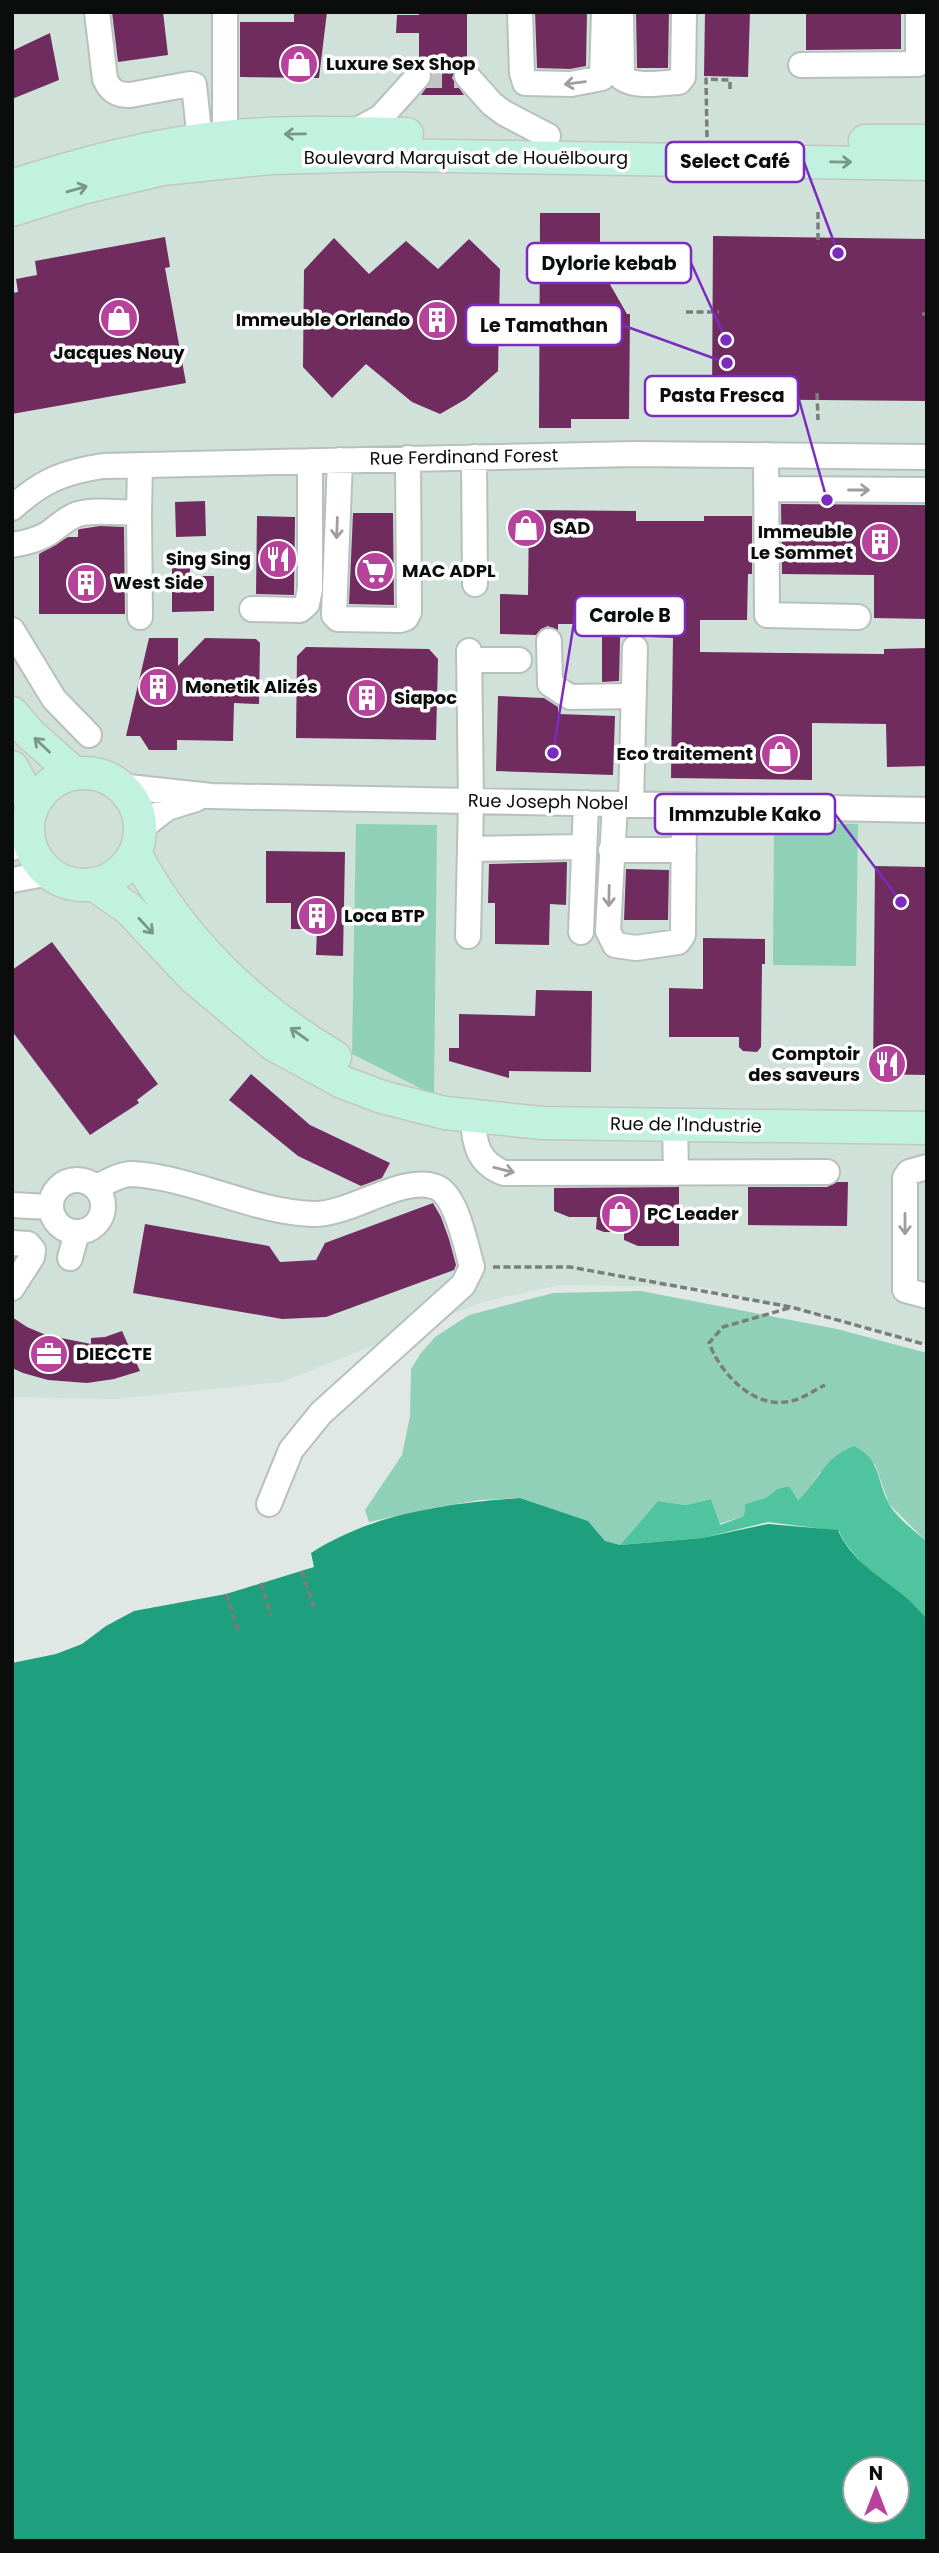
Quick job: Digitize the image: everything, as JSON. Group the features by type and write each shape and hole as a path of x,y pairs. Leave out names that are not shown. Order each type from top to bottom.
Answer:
{"main road":[{"name":"Boulevard Marquisat de Houëlbourg","path":"12,186 116,157 213,139 352,133 548,136 707,129 927,141"},
{"name":"Boulevard Marquisat de Houëlbourg","path":"12,210 82,188 163,169 271,158 385,155 927,164"},
{"path":"12,713 31,735 75,774"},
{"path":"12,767 24,827 34,856 50,873"},
{"path":"24,827 41,792 51,783 75,774 100,775 119,786"},
{"name":"Rue de l'Industrie","path":"119,786 136,808 137,841 175,919 214,962 274,1017 312,1043 369,1077 459,1116"},
{"path":"93,884 115,876 126,866 137,841"},
{"name":"Rue de l'Industrie","path":"50,873 70,884 93,884 129,909 193,977 274,1045 307,1065 362,1091 459,1116 542,1123 926,1128"}],"street":[{"path":"97,12 104,79 108,87 120,95 130,95 194,85 213,139"},
{"path":"213,139 225,12"},
{"path":"520,12 522,73 525,83 571,84 602,78 604,12"},
{"path":"621,12 622,78 629,82 656,84 679,82 682,77 684,12"},
{"path":"801,65 918,65 918,12"},
{"path":"352,133 381,117 418,76"},
{"path":"467,76 492,104 504,113 548,136"},
{"name":"Rue Ferdinand Forest","path":"12,508 54,477 103,466 634,454 927,457"},
{"path":"766,455 767,615 858,617"},
{"path":"474,457 475,584"},
{"path":"340,460 334,615 338,619 400,620 406,618 408,612 408,458"},
{"path":"252,609 300,610 307,604 310,589 310,460"},
{"path":"140,465 140,617"},
{"path":"766,489 927,490"},
{"path":"12,545 30,542 78,514 139,513"},
{"path":"12,630 54,699 89,736"},
{"path":"550,641 550,684 556,689 570,697 633,696"},
{"path":"635,648 623,804 611,850 608,931 615,945 635,948 678,943 682,935 684,805"},
{"path":"468,936 471,801 469,655 519,660"},
{"name":"Rue Joseph Nobel","path":"119,786 211,796 927,810"},
{"name":"Rue Joseph Nobel","path":"137,841 176,804 211,796"},
{"path":"581,932 586,803"},
{"path":"470,849 584,847"},
{"path":"611,850 684,850"},
{"path":"12,880 50,873"},
{"path":"459,1116 484,1161 505,1173 827,1172"},
{"path":"675,1125 676,1173"},
{"path":"926,1128 925,1167 909,1172 905,1178 905,1290 927,1296"},
{"path":"96,1187 129,1174 176,1181 286,1211 317,1214 341,1210 408,1185 429,1185 445,1192 451,1200 472,1267 463,1285 321,1413 291,1450 270,1504"},
{"path":"69,1181 86,1181 96,1187 103,1201 102,1217 91,1228 77,1232 62,1227 52,1215 50,1207 55,1191 69,1181"},
{"path":"12,1205 50,1207"},
{"path":"70,1258 77,1232"},
{"path":"12,1243 28,1244 33,1250 32,1257 12,1288"}],"path":[{"path":"707,129 706,79 730,80 730,91"},
{"path":"818,212 818,244"},
{"path":"686,312 719,312"},
{"path":"817,393 818,420"},
{"path":"472,1267 570,1267 791,1307 927,1345"},
{"path":"791,1307 723,1327 709,1343 716,1361 737,1385 771,1403 793,1401 825,1385"},
{"path":"302,1571 315,1611"},
{"path":"261,1583 271,1616"},
{"path":"226,1594 238,1630"}],"shaded area":[{"path":"12,12 927,12 927,1344 702,1287 560,1285 483,1302 282,1382 115,1399 12,1397"},
{"path":"774,823 858,824 856,966 773,965"},
{"path":"356,824 437,825 434,1095 352,1054"},
{"path":"641,1291 837,1329 927,1353 927,1542 889,1504 875,1464 820,1472 809,1490 798,1500 789,1486 777,1489 767,1498 745,1504 744,1516 719,1524 711,1499 686,1505 658,1501 620,1545 605,1541 588,1521 520,1498 480,1500 369,1522 365,1510 402,1455 410,1416 411,1369 435,1337 469,1315 553,1293"},
{"path":"854,1446 869,1457 877,1470 891,1508 927,1542 927,1619 865,1566 839,1531 768,1522 702,1538 620,1545 658,1501 686,1505 711,1499 720,1525 744,1516 745,1504 766,1498 777,1489 789,1486 798,1500 828,1463"},
{"path":"520,1498 588,1521 605,1541 620,1545 702,1538 768,1524 838,1530 857,1558 927,1619 927,2541 12,2541 12,1663 56,1654 82,1644 106,1626 134,1611 226,1594 314,1567 311,1553 335,1539 385,1519 466,1503"}],"building":[{"path":"112,12 163,12 168,55 118,62"},
{"path":"294,12 327,12 319,78 240,77 240,22 294,22"},
{"path":"419,12 467,12 467,62 457,65 452,78 464,95 421,95 433,78 428,65 419,61 419,33 396,33 397,15 419,15"},
{"path":"535,12 587,12 586,66 570,69 537,68"},
{"path":"636,12 669,12 668,68 637,68"},
{"path":"705,12 750,12 748,77 704,76"},
{"path":"806,12 901,12 901,49 806,50"},
{"path":"50,33 59,80 12,99 12,51"},
{"path":"540,213 600,213 600,267 627,314 630,314 629,419 571,419 571,428 539,428"},
{"path":"713,236 927,239 927,401 712,399"},
{"name":"Jacques Nouy","path":"165,237 170,267 165,268 186,383 12,414 12,293 18,292 16,279 37,275 35,261"},
{"name":"Immeuble Orlando","path":"334,238 369,274 406,241 438,269 469,239 500,269 498,371 466,399 440,414 412,402 366,364 332,398 303,367 304,270"},
{"path":"205,501 206,536 176,537 175,502"},
{"name":"Immeuble Le Sommet","path":"781,504 927,505 927,619 874,618 874,575 782,574"},
{"path":"529,510 636,511 636,521 704,521 704,516 752,516 752,574 748,574 747,620 700,620 700,652 884,654 884,649 927,648 927,766 887,767 886,724 812,723 812,780 671,778 673,638 651,637 651,604 621,604 619,681 602,682 602,624 558,624 558,630 548,626 536,635 500,634 500,594 528,595"},
{"path":"353,513 393,513 394,605 349,604"},
{"name":"Sing Sing","path":"257,516 295,517 294,595 256,594"},
{"name":"West Side","path":"124,527 125,614 39,614 39,554 68,537 78,537 80,529"},
{"path":"172,565 190,565 190,576 214,576 214,611 172,612"},
{"path":"149,638 178,638 178,666 205,638 256,639 260,643 259,704 234,703 233,741 177,740 177,750 149,750 140,736 126,736"},
{"name":"Siapoc","path":"306,647 429,649 438,659 436,740 296,738 297,656"},
{"path":"498,696 544,698 558,707 558,714 615,716 613,775 496,771"},
{"name":"Loca BTP","path":"266,851 345,852 343,956 316,955 317,929 291,929 291,903 266,903"},
{"path":"567,862 566,905 550,904 549,945 495,944 495,903 488,903 489,864"},
{"path":"875,866 927,867 927,1075 873,1074"},
{"path":"626,869 669,870 668,920 624,920"},
{"path":"703,938 765,939 761,1047 757,1052 743,1051 739,1047 739,1037 669,1037 669,988 703,989"},
{"path":"52,942 158,1084 137,1100 139,1103 90,1135 12,1031 12,970"},
{"path":"536,990 592,991 591,1072 509,1071 509,1078 449,1061 449,1048 459,1048 459,1014 535,1016"},
{"path":"251,1074 310,1125 390,1163 382,1178 361,1186 298,1156 229,1100"},
{"path":"837,1182 848,1182 847,1226 748,1225 748,1187 827,1187"},
{"name":"PC Leader","path":"679,1187 679,1246 638,1246 624,1240 624,1232 604,1232 596,1229 597,1217 569,1217 554,1211 554,1188"},
{"path":"433,1203 449,1239 456,1265 454,1270 326,1317 282,1319 133,1293 145,1224 269,1246 280,1262 316,1260 325,1243"},
{"name":"DIECCTE","path":"12,1317 46,1335 91,1344 91,1338 105,1337 122,1331 140,1371 87,1383 48,1380 23,1373 12,1368"}],"tunnel":[{"path":"418,76 467,76"}],"place":[{"name":"Luxure Sex Shop","path":"299,64"},
{"name":"Select Café","path":"838,253"},
{"name":"Jacques Nouy","path":"119,318"},
{"name":"Immeuble Orlando","path":"437,320"},
{"name":"Dylorie kebab","path":"726,340"},
{"name":"Le Tamathan","path":"727,363"},
{"name":"Pasta Fresca","path":"827,500"},
{"name":"SAD","path":"526,528"},
{"name":"Immeuble Le Sommet","path":"880,542"},
{"name":"Sing Sing","path":"278,559"},
{"name":"MAC ADPL","path":"375,571"},
{"name":"West Side","path":"86,583"},
{"name":"Monetik Alizés","path":"158,687"},
{"name":"Siapoc","path":"367,698"},
{"name":"Carole B","path":"553,753"},
{"name":"Eco traitement","path":"780,754"},
{"name":"Immzuble Kako","path":"901,902"},
{"name":"Loca BTP","path":"317,916"},
{"name":"Comptoir des saveurs","path":"887,1064"},
{"name":"PC Leader","path":"620,1214"},
{"name":"DIECCTE","path":"49,1354"}]}
